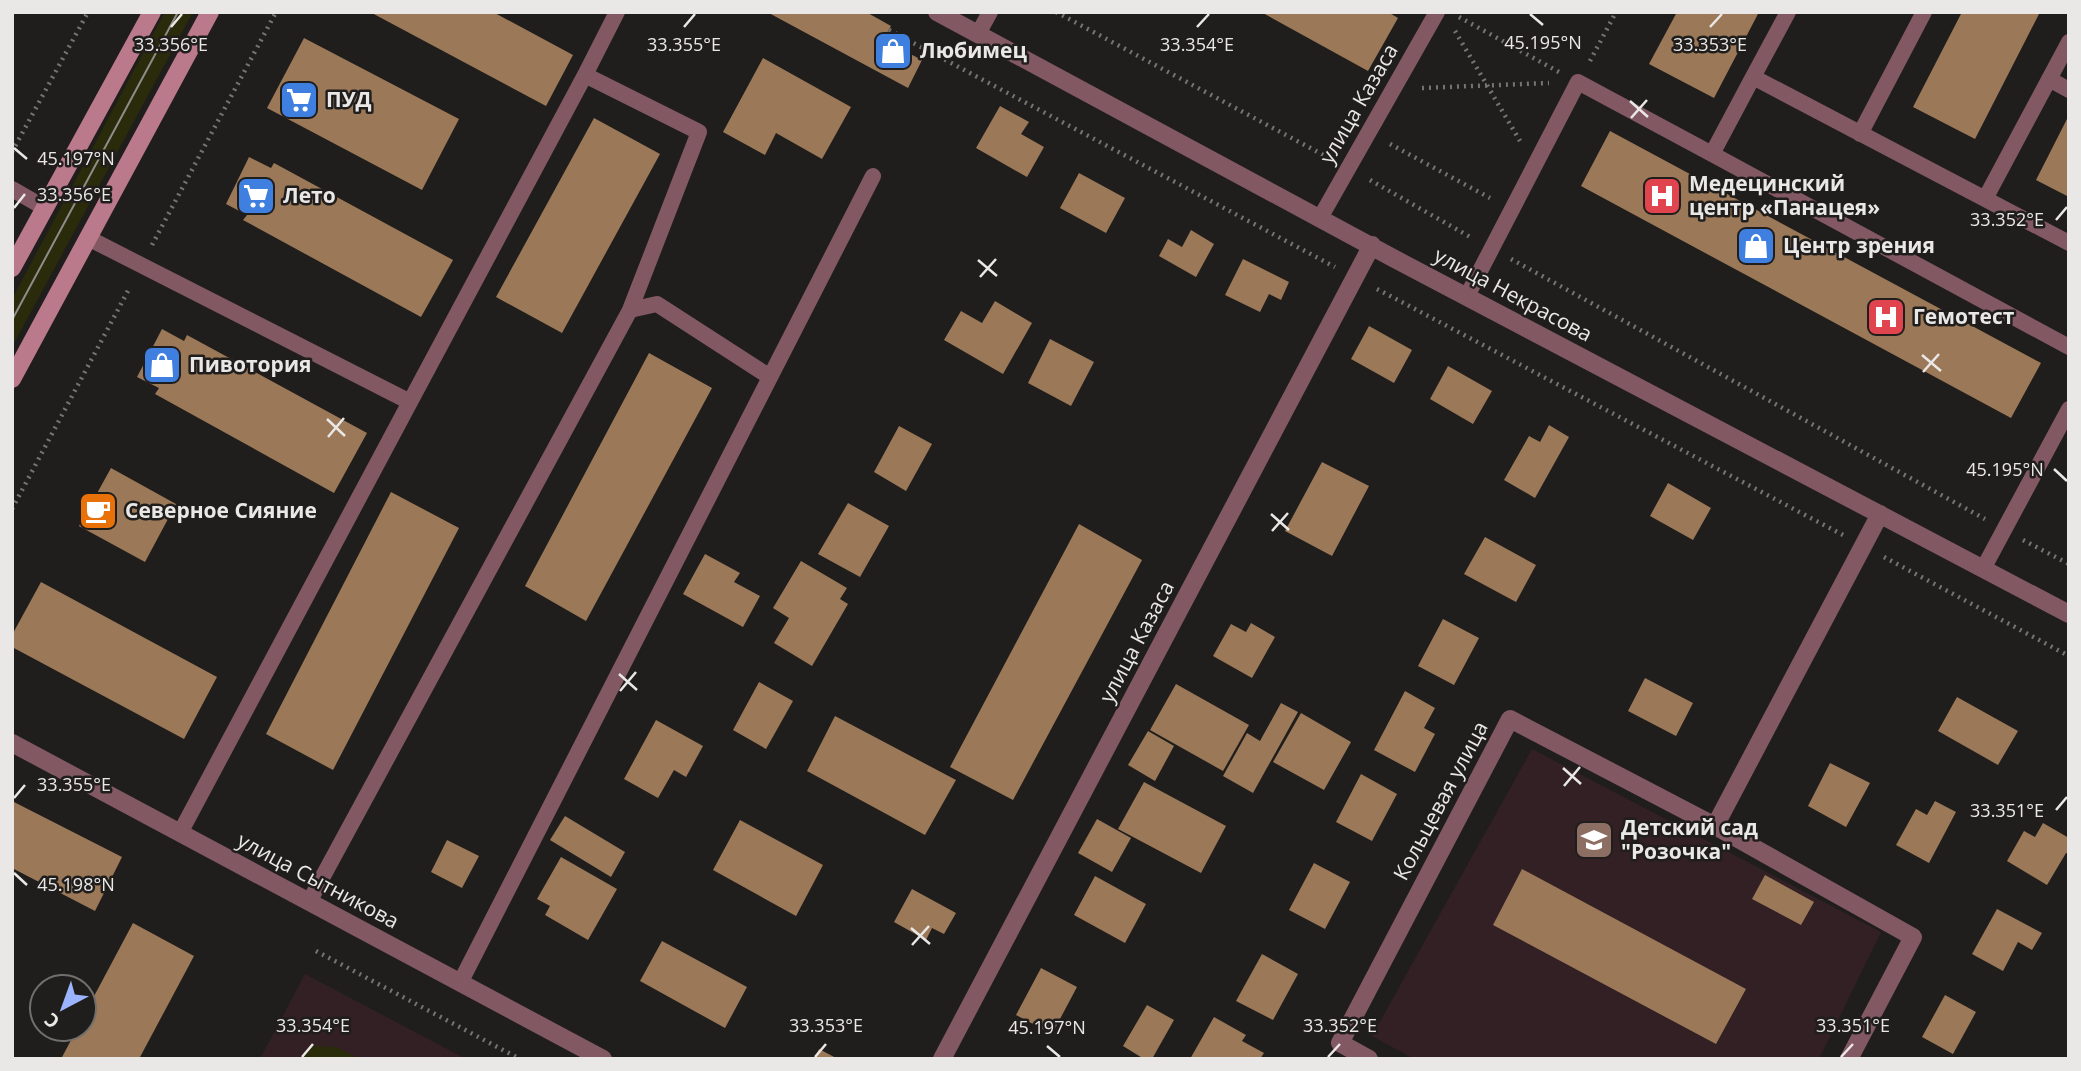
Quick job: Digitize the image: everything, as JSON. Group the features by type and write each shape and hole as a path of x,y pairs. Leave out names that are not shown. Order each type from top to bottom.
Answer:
{"street":[{"path":"12,268 152,12"},
{"path":"12,379 210,12"},
{"name":"улица Некрасова","path":"937,12 1372,246 2069,614"},
{"name":"улица Казаса","path":"942,1059 1372,246"},
{"path":"1716,826 1880,514"},
{"name":"Кольцевая улица","path":"1369,1059 1340,1043 1510,719 1716,826 1913,937 1849,1059"},
{"name":"улица Сытникова","path":"12,743 603,1059"}],"lane":[{"path":"180,833 618,12"},
{"path":"978,34 990,12"},
{"name":"улица Казаса","path":"1320,218 1437,12"},
{"path":"1713,154 1788,12"},
{"path":"1860,134 1924,12"},
{"path":"1985,199 2069,42"},
{"path":"309,902 630,310 699,132 585,75"},
{"path":"1753,76 2069,243"},
{"path":"2049,79 2069,90"},
{"path":"1467,296 1578,82 2069,347"},
{"path":"460,983 873,176"},
{"path":"12,189 45,208"},
{"path":"88,238 410,402"},
{"path":"630,310 657,304 770,377"},
{"path":"1983,569 2069,410"}],"path":[{"path":"12,152 88,12"},
{"path":"1056,12 1349,169 2069,564"},
{"path":"1451,12 1578,82"},
{"path":"1578,82 1616,12"},
{"path":"1451,24 1535,166"},
{"path":"889,30 2069,656"},
{"path":"1395,89 1578,82"},
{"path":"1368,132 1512,211"},
{"path":"316,951 520,1059"}],"shaded area":[{"name":"Детский сад \"Розочка\"","path":"1532,749 1881,932 1819,1059 1414,1059 1372,1036"},
{"path":"305,974 466,1059 260,1059"}],"green space":[{"path":"165,12 193,12 12,347 12,299"},
{"path":"313,1046 336,1047 360,1059 299,1059"}],"building":[{"path":"370,12 493,12 573,55 546,106"},
{"path":"767,12 866,12 891,26 883,40 922,60 908,88"},
{"path":"1261,12 1388,12 1398,18 1368,71"},
{"path":"1677,12 1759,12 1714,98 1649,64"},
{"path":"1962,12 2040,12 1975,139 1913,107"},
{"path":"304,38 459,119 422,190 267,108"},
{"path":"763,58 851,107 822,159 776,133 765,155 723,132"},
{"path":"1000,106 1029,122 1021,134 1044,147 1027,177 976,148"},
{"path":"594,118 660,154 562,333 496,297"},
{"path":"2067,119 2069,120 2069,197 2036,180"},
{"path":"1610,131 2041,363 2011,418 1581,186"},
{"path":"249,157 271,168 274,163 453,260 421,317 243,220 247,215 226,204"},
{"path":"1079,173 1125,198 1106,233 1060,208"},
{"path":"1191,230 1214,244 1196,277 1159,256 1168,239 1182,247"},
{"path":"1243,259 1289,282 1281,300 1269,294 1260,312 1225,295"},
{"path":"995,301 1032,323 1003,374 944,340 961,311 982,323"},
{"path":"1369,326 1412,350 1394,383 1351,359"},
{"path":"162,329 184,341 187,335 367,433 334,493 155,394 159,388 137,377"},
{"path":"1050,339 1094,362 1071,406 1028,383"},
{"path":"649,353 712,388 586,621 525,586"},
{"path":"1448,366 1492,391 1473,424 1430,399"},
{"path":"1549,425 1569,437 1535,498 1504,480 1529,436 1540,442"},
{"path":"899,426 932,444 906,491 874,472"},
{"path":"1322,462 1369,486 1332,556 1285,531"},
{"path":"111,468 176,504 145,562 79,526"},
{"path":"1668,483 1711,508 1693,540 1650,516"},
{"path":"391,492 459,528 333,770 266,734"},
{"path":"848,503 889,526 860,577 818,554"},
{"path":"1079,524 1142,560 1013,800 950,767"},
{"path":"1485,537 1536,565 1516,602 1464,574"},
{"path":"705,554 740,573 734,582 760,596 743,627 683,594"},
{"path":"801,561 847,588 840,599 848,604 812,666 774,643 789,618 773,608"},
{"path":"41,582 217,677 184,739 12,647 12,635"},
{"path":"1443,619 1479,638 1454,685 1418,666"},
{"path":"1251,623 1275,637 1252,678 1213,656 1231,624 1246,632"},
{"path":"1645,678 1693,703 1676,736 1628,711"},
{"path":"759,682 793,701 766,749 733,730"},
{"path":"1176,684 1249,725 1223,771 1150,730"},
{"path":"1405,691 1435,708 1424,728 1435,734 1415,772 1374,750"},
{"path":"1957,697 2018,731 1998,765 1938,731"},
{"path":"1281,703 1298,712 1253,793 1223,776 1247,733 1260,741"},
{"path":"1301,713 1351,742 1324,790 1273,762"},
{"path":"835,716 956,780 925,835 807,771"},
{"path":"656,720 703,746 686,777 674,770 658,798 624,779"},
{"path":"1148,731 1174,746 1155,781 1128,765"},
{"path":"1830,763 1870,783 1846,827 1808,806"},
{"path":"1361,774 1397,794 1372,841 1336,822"},
{"path":"1144,782 1226,826 1201,873 1118,829"},
{"path":"12,801 122,857 95,911 12,868"},
{"path":"1935,801 1956,812 1929,863 1896,845 1916,809 1927,815"},
{"path":"565,816 625,852 611,877 550,840"},
{"path":"1097,819 1131,838 1112,872 1078,853"},
{"path":"740,820 823,865 796,916 713,870"},
{"path":"2043,823 2069,838 2069,854 2066,853 2047,885 2007,861 2024,831 2035,837"},
{"path":"447,840 479,856 462,888 431,872"},
{"path":"561,857 617,889 588,940 545,915 550,906 537,899"},
{"path":"1314,863 1350,882 1325,929 1289,910"},
{"path":"1522,869 1746,989 1716,1044 1493,925"},
{"path":"1765,875 1814,902 1801,925 1752,899"},
{"path":"1095,876 1146,904 1125,943 1074,915"},
{"path":"912,889 956,913 944,934 932,928 926,940 894,922"},
{"path":"1997,909 2042,933 2032,950 2018,942 2003,971 1972,954"},
{"path":"133,923 194,956 139,1059 61,1059 70,1043 98,1043 98,989"},
{"path":"662,941 747,987 725,1028 640,981"},
{"path":"1262,954 1298,974 1273,1020 1236,1001"},
{"path":"1041,968 1077,987 1052,1034 1016,1015"},
{"path":"1945,995 1976,1012 1953,1054 1922,1037"},
{"path":"1147,1005 1174,1020 1152,1059 1144,1059 1123,1046"},
{"path":"1214,1017 1246,1035 1242,1041 1264,1053 1260,1059 1190,1059"},
{"path":"819,1049 838,1059 814,1059"}],"tram line":[{"path":"12,320 178,12"}],"place":[{"name":"Любимец","path":"893,51"},
{"name":"ПУД","path":"299,100"},
{"name":"Лето","path":"256,196"},
{"name":"Медецинский центр «Панацея»","path":"1662,196"},
{"name":"Центр зрения","path":"1756,246"},
{"name":"Гемотест","path":"1886,317"},
{"name":"Пивотория","path":"162,365"},
{"name":"Северное Сияние","path":"98,511"},
{"name":"Детский сад \"Розочка\"","path":"1594,840"}]}
